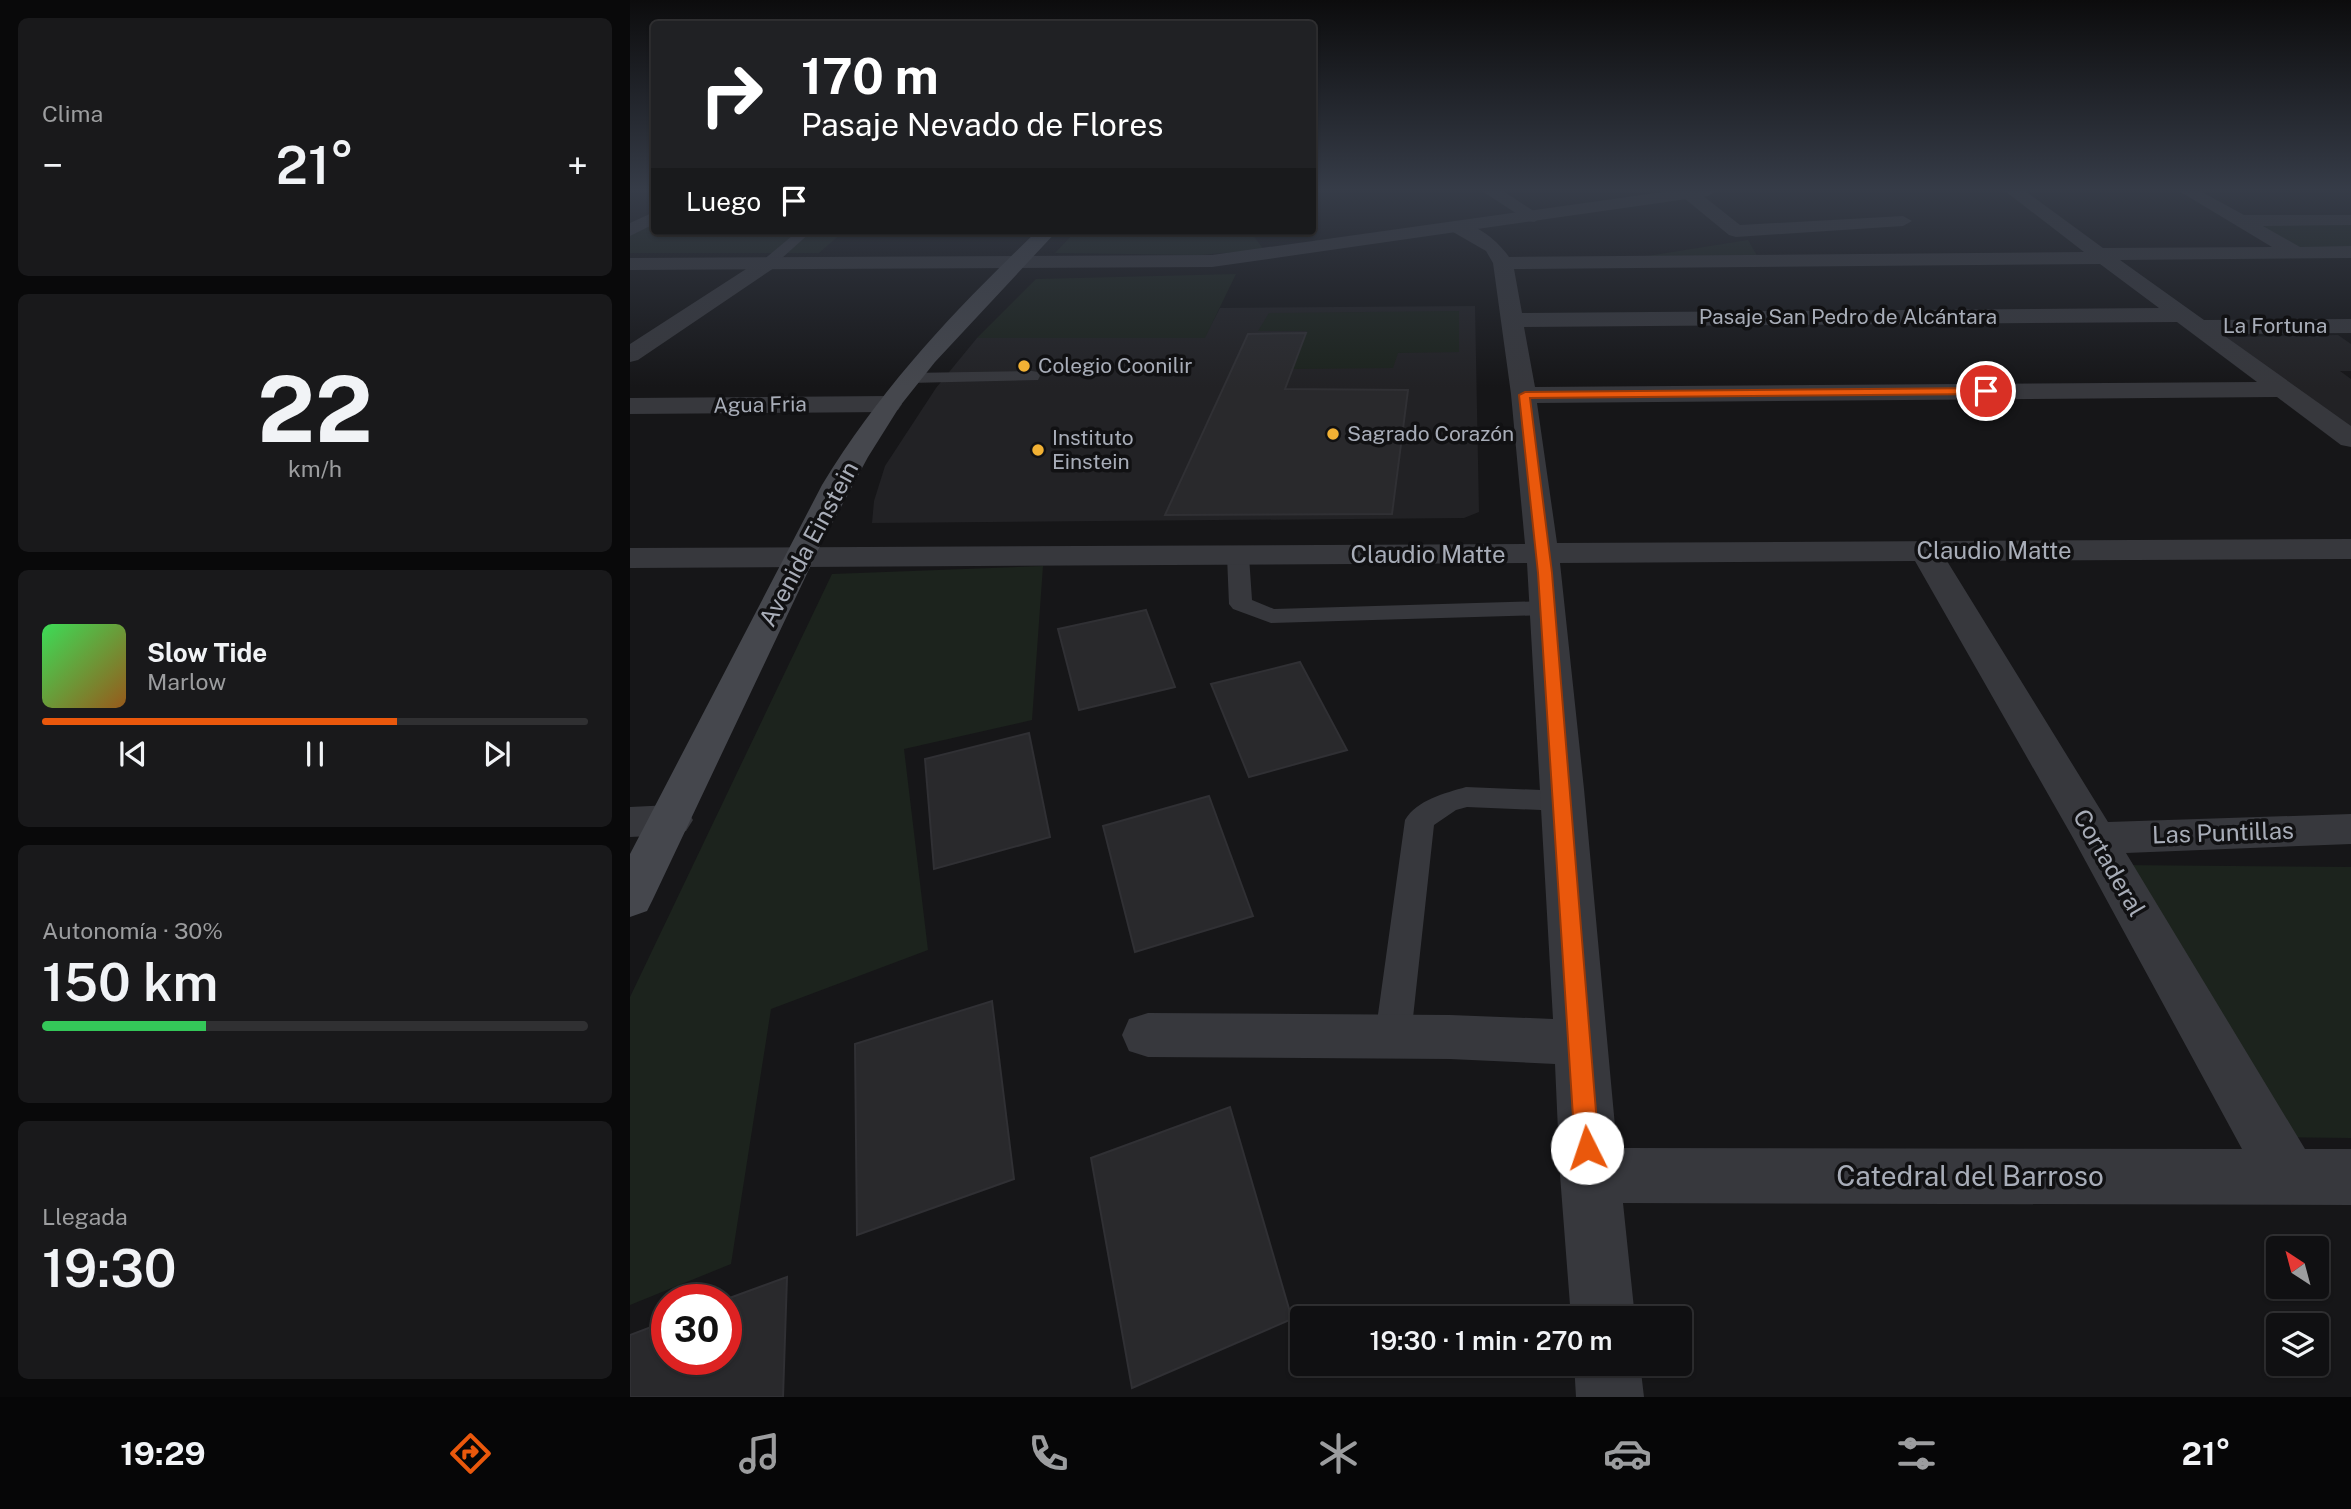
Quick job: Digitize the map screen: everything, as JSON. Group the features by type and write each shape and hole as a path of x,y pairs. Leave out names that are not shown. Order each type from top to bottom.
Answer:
{"main road":[{"name":"Avenida Einstein","path":"630,899 650,821 833,494 899,391 974,305 1023,256"}],"street":[{"path":"630,264 1212,261 1248,256"},
{"path":"1499,256 1503,263 1525,395 1547,608 1564,801 1589,1175 1602,1306"},
{"path":"1912,256 1916,260"},
{"path":"1503,263 2093,256"},
{"path":"2102,256 2351,439"},
{"path":"634,350 767,264"},
{"name":"Pasaje San Pedro de Alcántara","path":"1513,320 2191,321"},
{"name":"La Fortuna","path":"2191,321 2351,326"},
{"path":"1525,395 2284,389"},
{"name":"Agua Fria","path":"630,406 899,391"},
{"name":"Claudio Matte","path":"630,558 799,555 1238,556 2351,549"},
{"name":"Cortaderal","path":"1925,551 2095,838 2289,1177"},
{"name":"Las Puntillas","path":"2095,838 2351,829"},
{"path":"1148,1035 1393,1036 1579,1043"},
{"name":"Catedral del Barroso","path":"1589,1175 2351,1177"},
{"path":"1608,1376 1610,1397"}],"lane":[{"path":"767,264 776,256"},
{"path":"899,391 1032,376"},
{"path":"1238,556 1241,604 1255,612 1271,616 1547,608"},
{"path":"1393,1036 1420,820 1446,803 1466,797 1564,801"}],"shaded area":[{"path":"1757,256 1759,259 1641,257"},
{"path":"1236,274 1205,338 977,338 1036,279"},
{"path":"1475,306 1479,512 1464,518 872,523 874,501 885,466 936,388 977,338 1204,338 1220,308"},
{"path":"1459,311 1459,352 1398,353 1393,368 1293,369 1307,331 1258,331 1269,313"},
{"path":"2338,335 2351,344 2351,371 2340,371 2351,379 2351,431 2226,337"},
{"path":"1043,566 1032,720 904,749 928,950 771,1009 731,1264 682,1284 651,1284 651,1296 630,1305 630,997 832,574"},
{"path":"2119,865 2351,867 2351,1138 2273,1137"}],"building":[{"path":"1306,333 1285,389 1408,390 1392,514 1165,515 1248,334"},
{"path":"1146,610 1175,687 1079,710 1058,629"},
{"path":"1300,662 1347,750 1249,777 1211,684"},
{"path":"1029,733 1050,837 934,869 925,759"},
{"path":"1209,796 1253,916 1135,952 1103,826"},
{"path":"992,1001 1014,1179 857,1235 855,1044"},
{"path":"1230,1107 1290,1320 1132,1388 1091,1158"},
{"path":"787,1277 783,1397 630,1397 630,1335 651,1327 651,1375 742,1375 742,1293"}],"place":[{"name":"Colegio Coonilir","path":"1024,366"},
{"name":"Sagrado Corazón","path":"1333,434"},
{"name":"Instituto Einstein","path":"1038,450"}],"route":[{"path":"1587,1148 1564,801 1545,573 1525,395 1986,391"}]}
